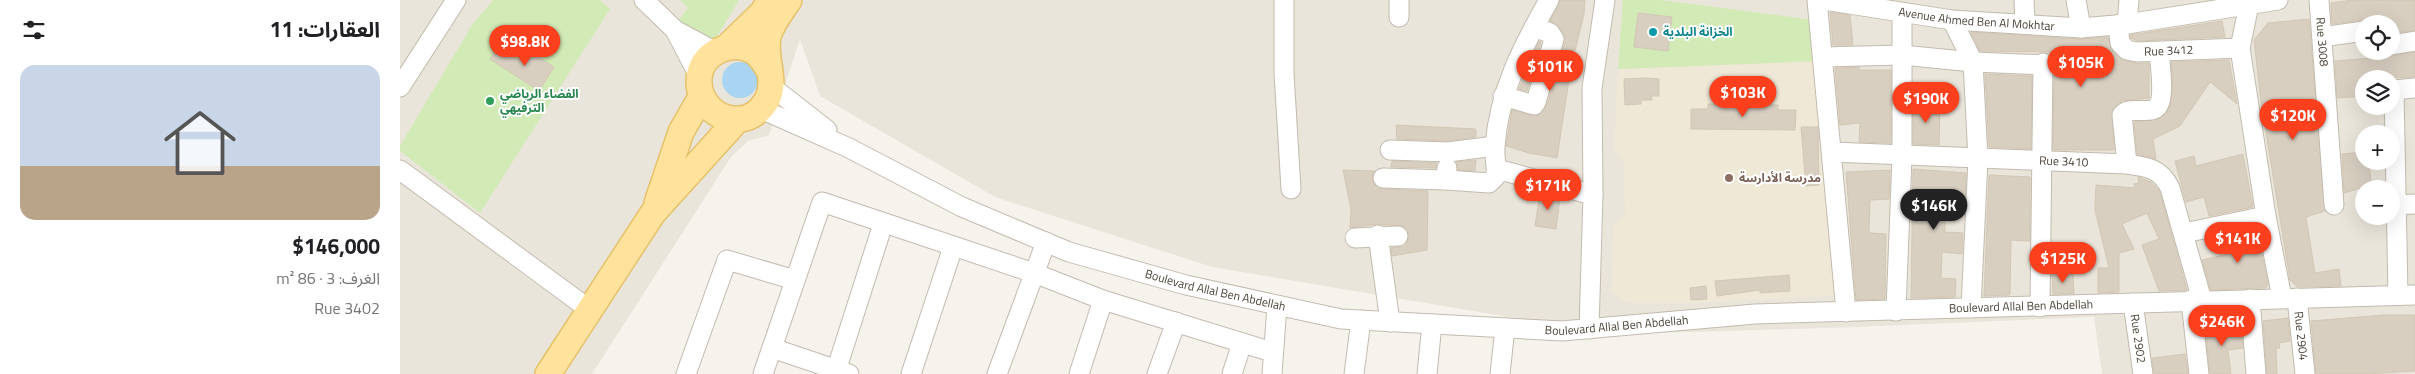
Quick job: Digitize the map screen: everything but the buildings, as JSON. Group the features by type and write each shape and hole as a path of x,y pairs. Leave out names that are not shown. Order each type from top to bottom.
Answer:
{"main road":[{"path":"653,214 681,132 700,86 706,60 722,50 758,17 770,0"},
{"path":"548,374 653,214 748,115 767,100 771,79 768,36 789,0"},
{"path":"722,50 741,47 753,52 763,60 771,79"},
{"path":"700,86 707,107 716,114 727,118 748,115"}],"street":[{"path":"400,87 456,0"},
{"path":"644,0 674,30 700,86"},
{"path":"1284,0 1284,73 1291,189"},
{"path":"1383,178 1488,183 1497,172 1495,146 1503,96 1520,53 1549,0"},
{"path":"1589,329 1593,195 1592,88 1605,0"},
{"path":"1817,0 1846,312"},
{"name":"Avenue Ahmed Ben Al Mokhtar","path":"1824,0 1952,20 2081,28 2122,25 2250,2 2278,0"},
{"path":"2024,0 2025,24"},
{"path":"2076,0 2081,28"},
{"path":"2122,25 2129,0"},
{"name":"Rue 3008","path":"2319,0 2334,205"},
{"path":"2240,48 2250,2"},
{"path":"1896,310 1897,239 1902,156 1902,13"},
{"path":"1952,20 1973,62 1978,159 1971,308"},
{"name":"Rue 3412","path":"2122,25 2120,44 2137,52 2240,48"},
{"path":"1503,96 1534,105 1536,102 1554,39 1550,33 1534,27"},
{"path":"674,30 722,50"},
{"path":"2322,37 2355,32"},
{"path":"2400,43 2415,41"},
{"name":"Rue 2904","path":"2240,48 2266,216 2289,298 2305,374"},
{"path":"2127,164 2122,116 2126,112 2154,109 2159,105 2162,92 2159,52"},
{"path":"1823,57 1902,55 1973,62 2044,63 2099,67"},
{"path":"2040,307 2044,63"},
{"name":"Boulevard Allal Ben Abdellah","path":"771,79 849,148"},
{"path":"2396,180 2394,90 2415,88"},
{"name":"Boulevard Allal Ben Abdellah","path":"748,115 762,108 849,148 962,207 1069,252 1186,285 1342,319 1562,331 1755,314 2040,307 2250,298 2407,295"},
{"path":"1390,150 1448,152 1495,146"},
{"path":"1446,180 1448,152"},
{"name":"Rue 3410","path":"1832,152 2127,164 2154,168 2167,181 2184,233 2197,300 2199,374"},
{"path":"400,170 590,310"},
{"path":"1497,172 1593,195"},
{"path":"763,374 822,202 1034,273 1103,300 1272,352"},
{"path":"2400,205 2415,204"},
{"path":"2184,233 2266,216"},
{"path":"772,348 841,373 884,224"},
{"path":"2398,225 2407,295"},
{"path":"1378,236 1390,322"},
{"path":"1355,238 1398,236"},
{"path":"997,374 1046,242"},
{"path":"911,374 953,247"},
{"path":"686,374 727,260 795,280"},
{"path":"2250,298 2256,374"},
{"path":"1079,374 1103,300"},
{"name":"Rue 2902","path":"2133,303 2143,374"},
{"path":"1272,374 1272,352 1277,306"},
{"path":"1354,374 1361,320"},
{"path":"1157,374 1176,322"},
{"path":"1427,374 1432,324"},
{"path":"1500,374 1505,328"},
{"path":"1232,374 1242,342"}],"shaded area":[{"path":"400,0 2415,0 2415,374 2102,374 2094,317 1695,332 1598,332 1212,267 995,197 820,96 800,39 769,135 748,141 731,157 592,374 400,374"},
{"name":"مدرسة الأدارسة","path":"1822,61 1847,295 1691,303 1627,303 1612,292 1613,225 1625,215 1624,165 1614,148 1618,69"}],"green space":[{"name":"الفضاء الرياضي الترفيهي","path":"493,0 600,0 610,9 480,213 400,151 400,146 472,25"},
{"path":"680,0 739,0 711,46 679,20 688,8"},
{"path":"1623,0 1661,0 1821,21 1822,61 1618,69","holes":["1638,13 1672,17 1668,51 1635,47"]}],"water":[{"path":"740,62 752,68 758,80 752,92 740,98 728,92 722,80 728,68"}],"place":[{"name":"الخزانة البلدية","path":"1653,32"},
{"name":"الفضاء الرياضي الترفيهي","path":"490,101"},
{"name":"مدرسة الأدارسة","path":"1729,178"}]}
